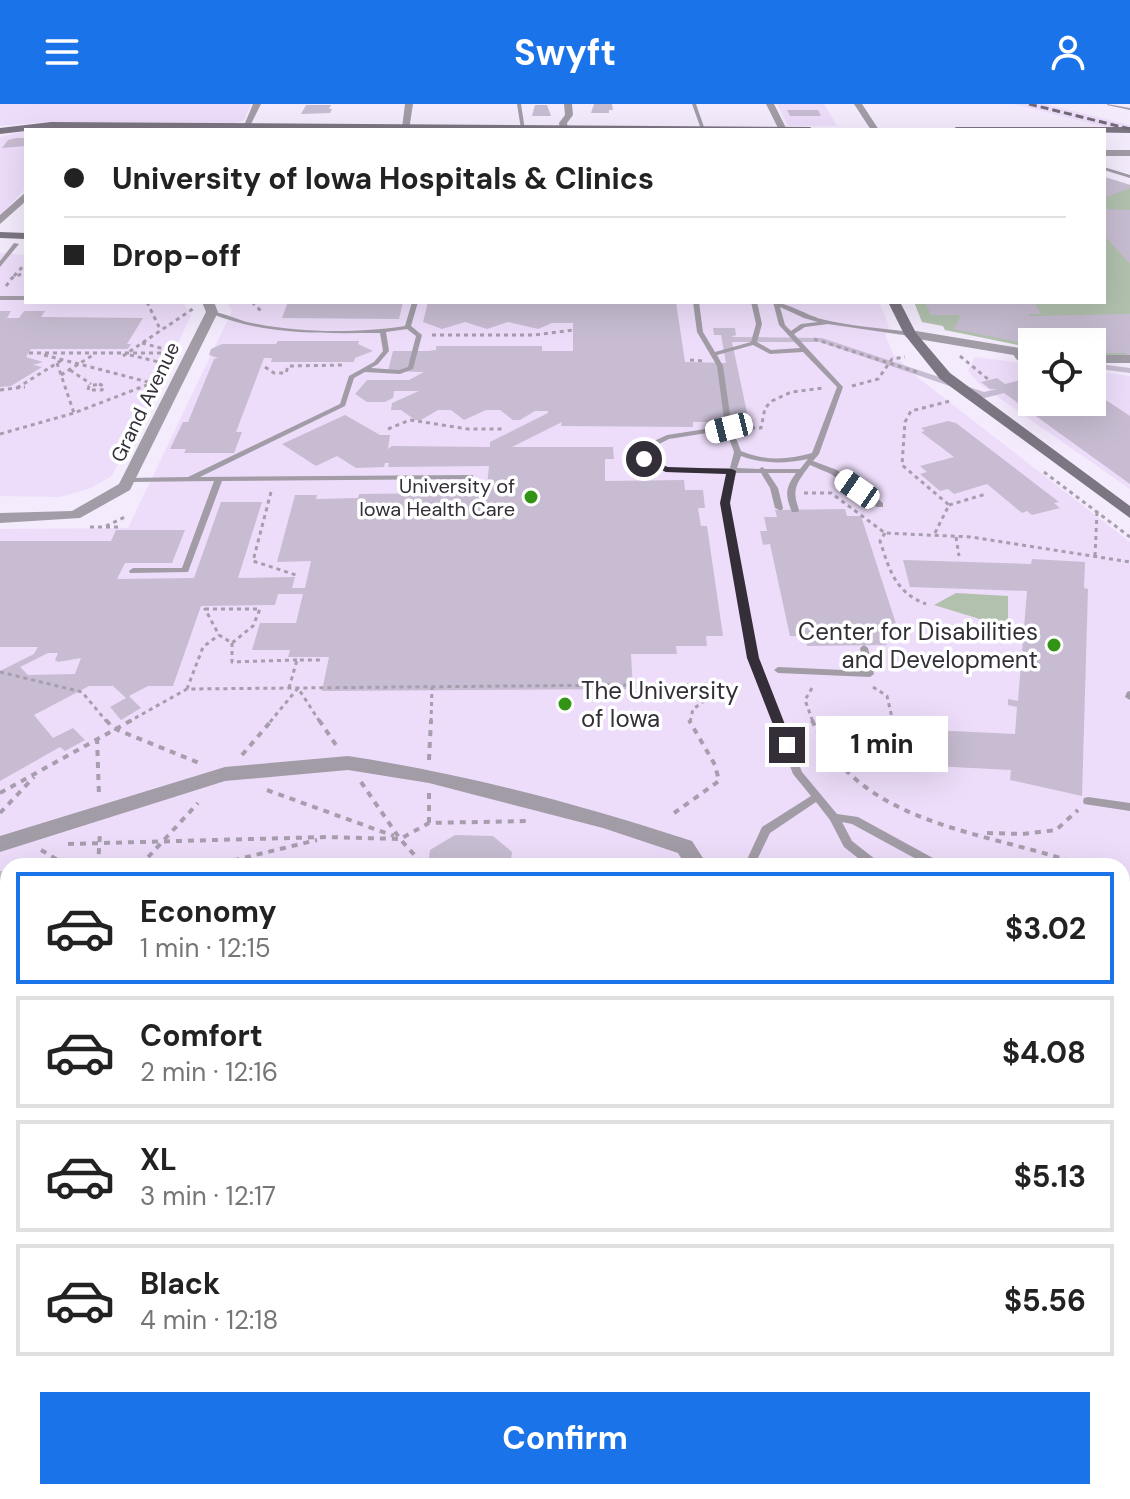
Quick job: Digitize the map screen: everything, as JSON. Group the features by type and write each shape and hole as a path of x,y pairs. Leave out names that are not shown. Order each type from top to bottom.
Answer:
{"main road":[{"path":"49,128 289,128"},
{"path":"2,129 24,129"},
{"path":"1106,130 1130,130"},
{"path":"0,235 23,242"},
{"path":"0,243 23,242"},
{"path":"895,304 910,334 933,365 963,392 1130,513"}],"street":[{"path":"246,126 257,104"},
{"path":"406,128 409,104"},
{"path":"558,128 569,115 568,104"},
{"path":"770,104 782,128"},
{"path":"858,104 874,128"},
{"path":"1106,153 1130,153"},
{"path":"0,221 20,206"},
{"name":"Grand Avenue","path":"0,518 75,515 125,487 210,307"},
{"path":"910,334 1018,353"},
{"path":"1106,359 1130,359"},
{"path":"0,844 225,774 348,763 429,776 605,820 685,847 692,858"}],"lane":[{"path":"519,104 523,128"},
{"path":"694,104 703,128"},
{"path":"1109,104 1130,109"},
{"path":"1106,169 1130,177"},
{"path":"0,265 23,242"},
{"path":"0,298 24,298"},
{"path":"408,327 414,304"},
{"path":"696,304 700,332 720,366 729,428 738,452 725,503 753,658 798,774 834,817 848,844 866,858"},
{"path":"754,304 759,324 754,343"},
{"path":"777,304 782,325 802,350 840,387 815,454 800,471 790,492 795,510"},
{"path":"781,304 830,322 910,334"},
{"path":"210,307 230,321 282,329 383,331 408,327 419,335 411,368 390,373 364,370"},
{"path":"790,334 803,325 830,322"},
{"path":"190,479 343,405 351,377 376,363 386,351 383,331"},
{"path":"714,354 754,343 770,352 802,350"},
{"path":"729,428 667,437 646,448 644,459 666,470 800,471"},
{"path":"738,452 756,460 785,462 815,454"},
{"path":"756,460 774,488 779,508"},
{"path":"808,462 834,472 880,505"},
{"path":"130,480 470,477"},
{"path":"133,571 185,570 219,479"},
{"path":"778,670 870,674 864,648"},
{"path":"753,858 766,830 818,796"},
{"path":"1088,801 1130,807"},
{"path":"834,817 854,820 923,858"}],"path":[{"path":"3,289 24,265"},
{"path":"12,278 24,273"},
{"path":"148,304 161,331"},
{"path":"126,355 194,308"},
{"path":"427,335 535,335 573,330"},
{"path":"805,339 820,339 923,374"},
{"path":"142,343 176,353"},
{"path":"29,353 176,353"},
{"path":"38,353 152,383"},
{"path":"61,375 96,353"},
{"path":"0,434 74,413 152,383 163,363 176,353"},
{"path":"126,355 163,363"},
{"path":"959,355 989,380"},
{"path":"729,428 761,428 760,418 765,407 782,395 808,389 863,385 878,379 892,359 905,357"},
{"path":"17,388 63,360"},
{"path":"57,363 74,413"},
{"path":"265,367 274,373 286,373 288,366 345,365"},
{"path":"70,370 92,385 103,385 100,391"},
{"path":"92,385 88,390 100,391 111,399"},
{"path":"0,390 25,387"},
{"path":"949,505 902,465 905,422 911,411 950,401"},
{"path":"388,429 410,420 468,429 502,429"},
{"path":"271,485 253,561 269,563 290,576 299,576"},
{"path":"801,493 831,493 885,533 935,533 1130,562"},
{"path":"935,533 949,505 986,494"},
{"path":"1095,556 1097,512"},
{"path":"120,527 104,527 125,517"},
{"path":"885,533 880,541 898,591 926,604"},
{"path":"956,537 959,556"},
{"path":"205,609 260,609 253,626 232,643 219,635 205,609"},
{"path":"187,689 203,647 219,635"},
{"path":"232,643 232,662 320,660"},
{"path":"289,688 297,660"},
{"path":"0,672 82,692 113,728 225,774 400,839"},
{"path":"0,793 187,689 729,684 702,697 692,710 689,721 692,732 717,764 719,781 674,813"},
{"path":"429,823 432,687"},
{"path":"827,687 811,688 805,700 821,742 854,781 885,801 951,828 1062,858"},
{"path":"859,687 875,687 887,696 894,728"},
{"path":"0,813 37,773"},
{"path":"976,833 1023,834 1056,830 1088,801"},
{"path":"60,844 326,837 400,839 429,823 541,821"},
{"path":"242,858 326,837"},
{"path":"33,845 47,845"}],"shaded area":[{"path":"0,104 251,104 244,120 236,123 46,122 0,126"},
{"path":"777,104 824,104 837,126 788,126"},
{"path":"1013,104 1045,104 1130,125 1130,133"},
{"path":"24,131 24,190 0,215 0,137"},
{"path":"0,253 24,255 24,304 184,304 191,316 112,476 91,488 60,497 0,496"},
{"name":"The University of Iowa","path":"228,304 880,304 889,326 885,334 893,354 917,377 1130,542 1130,858 0,858 0,529 128,528 232,311"},
{"path":"975,357 1018,362 1018,411 979,384 968,371"},
{"path":"1106,373 1130,376 1130,489 1025,416 1106,416"}],"green space":[{"path":"1106,178 1130,185 1130,356 1106,355 1106,328 1018,328 1018,345 945,330 943,326 922,322 915,304 1106,304"},
{"path":"956,593 1008,596 1008,633 983,620 934,605"}],"building":[{"path":"594,104 612,104 613,110 609,113 591,113"},
{"path":"306,105 331,105 329,109 332,109 330,113 301,114"},
{"path":"535,105 547,105 551,116 532,116"},
{"path":"787,110 818,110 821,116 790,116"},
{"path":"24,138 24,146 2,148 8,140"},
{"path":"1106,178 1130,185 1130,188 1106,197"},
{"path":"1106,209 1130,210 1130,264 1106,237"},
{"path":"287,304 403,304 399,319 282,318"},
{"name":"University of Iowa Health Care","path":"428,304 676,304 685,362 726,363 721,335 714,335 713,328 735,328 736,335 731,337 822,338 984,392 997,389 990,389 981,382 997,378 1005,384 1018,381 1018,403 1004,393 985,398 820,342 732,342 749,422 693,422 693,427 561,426 562,422 512,447 613,447 614,459 605,459 605,481 684,480 685,490 703,490 705,508 698,508 701,526 707,526 723,636 706,636 707,646 676,646 677,654 631,654 633,689 322,691 329,657 288,657 290,650 252,650 260,623 296,623 303,594 278,594 275,605 201,606 173,686 148,686 129,696 141,708 121,720 110,707 126,698 113,686 89,686 34,715 53,738 73,728 85,740 65,751 60,747 0,781 0,671 34,654 38,647 0,647 0,541 111,541 116,530 185,530 172,563 125,563 117,579 194,578 221,502 262,502 238,578 295,577 292,588 305,588 311,561 277,562 295,495 317,495 316,499 358,498 359,494 444,493 445,485 487,485 489,466 388,467 389,463 385,463 384,467 356,468 337,456 316,466 282,444 345,415 380,435 390,435 388,449 392,446 490,447 490,442 548,413 535,411 520,420 513,420 500,410 486,410 464,420 451,410 438,410 415,420 401,410 391,410 392,403 419,391 394,391 393,398 385,402 367,402 355,394 367,380 409,380 424,372 388,371 393,351 428,351 436,350 436,346 542,346 542,351 573,351 573,323 552,323 538,329 508,322 487,329 465,322 442,329 423,322","holes":["48,653 58,653 55,660 81,658 75,674 28,675 20,667"]},
{"path":"926,304 1035,304 1041,314 1030,316 1130,314 1130,359 1125,353 1106,353 1106,328 1018,328 1018,342 954,329 961,315 931,315"},
{"path":"0,311 11,311 7,318 19,318 24,311 45,311 41,317 143,318 127,344 131,344 128,349 31,349 26,357 43,362 33,365 42,367 11,386 0,387"},
{"path":"278,341 359,341 358,344 373,351 355,358 354,362 271,362 272,358 264,358 236,432 242,432 234,453 184,453 186,449 170,449 183,422 188,422 214,359 218,358 209,355 211,349 222,344 276,344"},
{"path":"1106,365 1130,368 1130,373 1106,370"},
{"name":"University of Iowa Health Care","path":"1106,400 1130,416 1130,484 1036,416 1106,416"},
{"path":"948,421 956,423 1059,502 1054,503 1060,508 1032,515 1027,511 1022,513 987,484 954,494 948,489 940,491 920,474 927,472 920,466 954,457 921,432 925,431 921,428"},
{"path":"845,509 847,516 861,516 900,636 884,636 887,645 807,646 805,636 790,636 770,544 763,545 760,531 767,531 764,517 777,517 775,510"},
{"name":"Center for Disabilities and Development","path":"1032,559 1085,562 1084,588 1088,589 1082,796 1010,780 1011,770 875,763 869,727 1015,734 1017,707 1008,705 1008,699 1018,701 1027,591 910,587 903,560 1031,564"},
{"path":"455,835 493,836 512,852 511,858 429,858 430,850"}],"railway":[{"path":"1029,104 1130,129"}],"place":[{"name":"University of Iowa Health Care","path":"531,497"},
{"name":"Center for Disabilities and Development","path":"1054,645"},
{"name":"The University of Iowa","path":"565,704"}],"route":[{"path":"644,459 666,470 732,471 725,503 753,658 787,745"}]}
